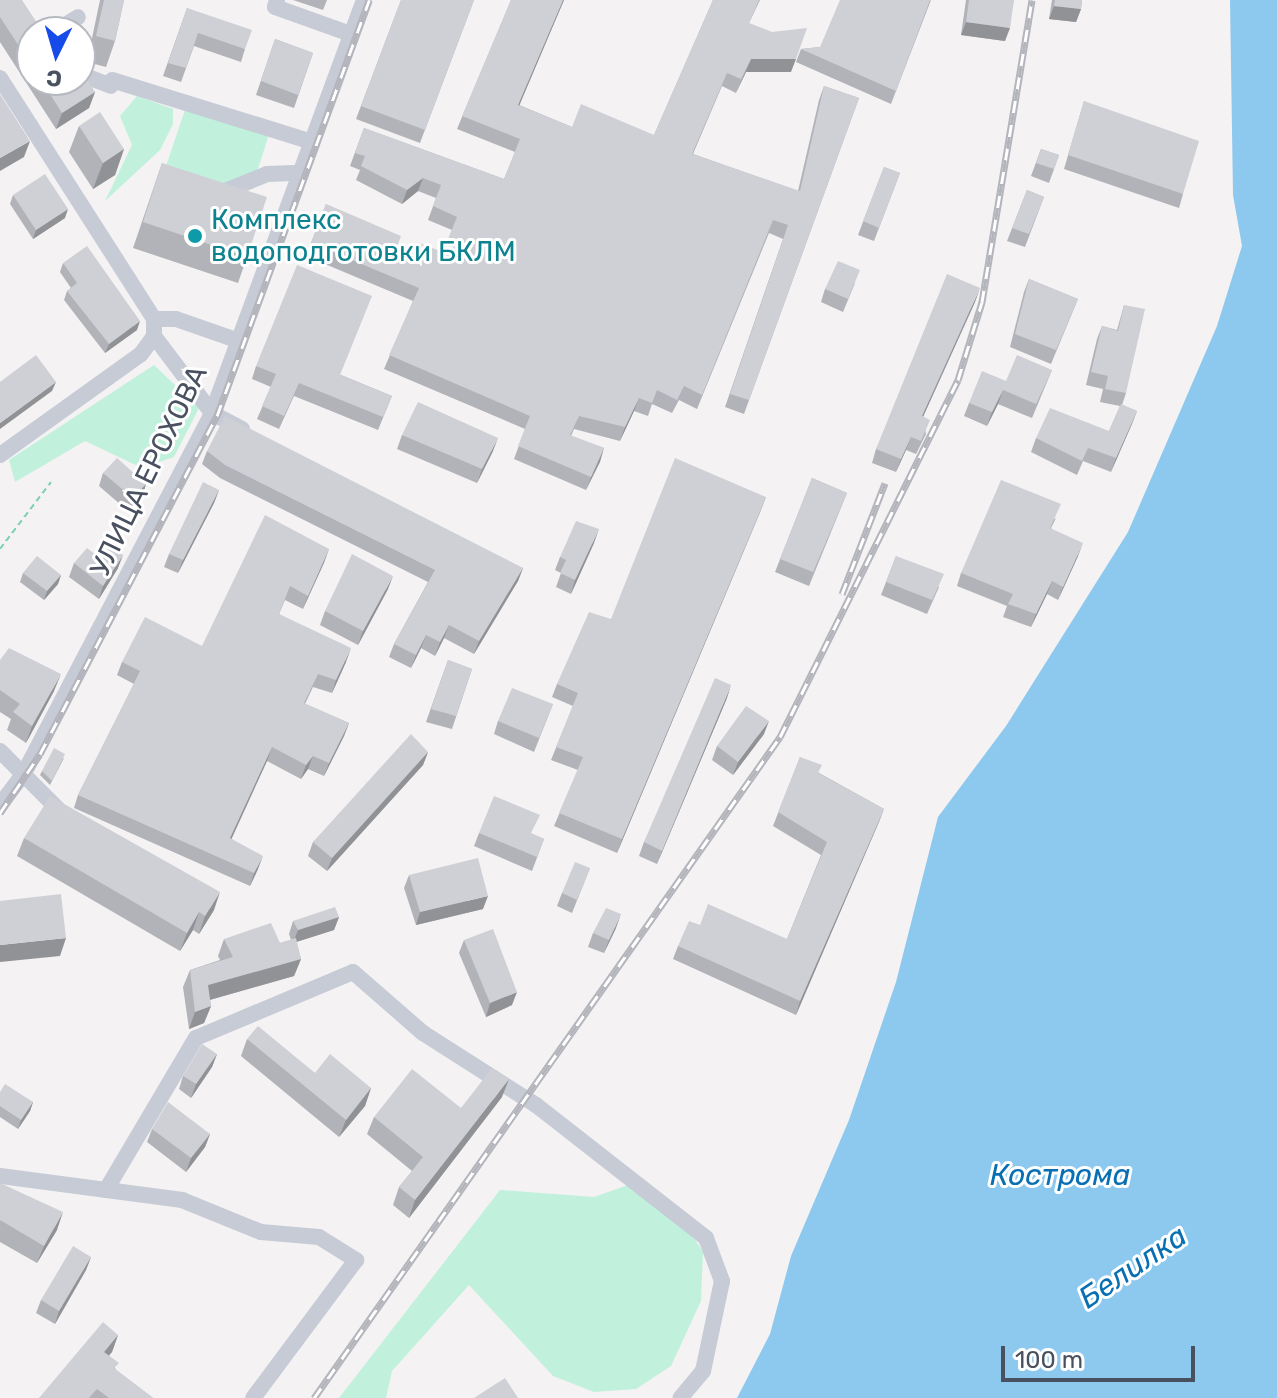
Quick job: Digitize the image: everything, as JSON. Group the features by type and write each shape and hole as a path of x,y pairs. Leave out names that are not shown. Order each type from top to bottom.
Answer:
{"street":[{"path":"277,0 275,7 351,34"},
{"name":"УЛИЦА ЕРОХОВА","path":"0,805 23,775 212,413 364,0"},
{"path":"0,78 154,328 212,413 263,439"},
{"path":"96,78 312,142"},
{"path":"197,193 210,197 267,174 301,173"},
{"path":"0,455 141,354 154,328 176,319 239,341"},
{"path":"0,751 68,818"},
{"path":"106,1190 196,1038 353,972 423,1033 536,1105 706,1238 722,1281 703,1371 680,1398"},
{"path":"0,1176 182,1200 261,1232 319,1237 356,1260 253,1398"}],"path":[{"path":"0,549 51,482"}],"green space":[{"path":"137,96 173,109 173,124 160,150 105,201 132,145 120,116"},
{"path":"187,104 270,131 257,172 214,189 164,172"},
{"path":"154,365 199,408 174,457 142,468 85,441 15,482 9,460"},
{"path":"628,1185 678,1212 703,1252 701,1301 671,1366 636,1389 594,1392 553,1376 469,1285 392,1371 386,1398 339,1398 500,1190 594,1197"}],"water":[{"name":"Кострома","path":"1230,0 1277,0 1277,1398 737,1398 770,1334 791,1256 849,1120 896,982 938,817 1006,726 1128,532 1217,326 1242,246 1233,195"}],"building":[{"path":"0,0 22,0 32,16 16,16 16,42 0,17"},
{"path":"104,0 124,0 115,41 96,36"},
{"path":"401,0 474,0 425,130 361,106"},
{"path":"511,0 563,0 518,105 572,127 581,104 654,135 713,0 759,0 749,23 772,32 807,28 796,59 751,59 741,79 727,73 692,154 800,191 824,86 859,98 749,400 730,394 788,225 773,220 702,395 684,386 677,400 657,390 652,403 639,398 625,427 579,416 570,435 604,448 591,477 518,446 530,416 389,355 419,288 311,243 326,204 401,236 394,255 412,262 419,243 443,252 457,217 433,206 441,185 423,178 407,190 361,166 365,156 355,153 364,128 504,179 520,139 462,116"},
{"path":"840,0 930,0 896,91 801,49 820,47"},
{"path":"969,0 1014,0 1010,28 966,22"},
{"path":"1055,0 1082,0 1081,9 1054,6"},
{"path":"187,8 252,30 245,49 198,33 186,68 168,63"},
{"path":"275,39 313,53 298,95 261,81"},
{"path":"0,94 30,141 0,158"},
{"path":"51,96 89,96 62,113"},
{"path":"1084,101 1199,141 1183,194 1068,155"},
{"path":"100,112 124,149 103,163 79,126"},
{"path":"1041,149 1059,155 1054,169 1036,163"},
{"path":"162,163 267,197 247,257 143,222"},
{"path":"884,167 900,173 879,228 863,221"},
{"path":"45,174 68,209 36,230 13,195"},
{"path":"1027,190 1044,197 1029,234 1012,228"},
{"path":"87,246 140,321 109,344 67,291 77,283 63,263"},
{"path":"838,261 860,270 848,299 825,289"},
{"path":"297,265 372,296 340,375 392,396 383,417 299,383 284,416 262,406 276,374 256,366"},
{"path":"947,274 980,288 922,416 930,420 921,441 911,437 901,459 876,449"},
{"path":"1029,279 1078,299 1056,350 1015,334"},
{"path":"1124,305 1145,309 1126,393 1105,389 1108,376 1091,372 1102,326 1118,331"},
{"path":"36,355 56,382 0,423 0,382"},
{"path":"1017,355 1052,370 1036,404 1003,390 992,412 969,403 982,371 1006,381"},
{"path":"418,402 498,438 482,469 402,435"},
{"path":"1121,404 1137,411 1116,458 1088,448 1082,461 1036,438 1050,408 1109,431"},
{"path":"225,416 523,568 479,641 449,625 440,642 426,635 416,655 394,644 435,570 225,465 207,451"},
{"path":"117,458 146,484 133,498 103,473"},
{"path":"675,458 766,497 622,839 559,813 583,757 556,747 578,693 557,684 589,612 611,619"},
{"path":"812,478 847,493 813,572 780,559"},
{"path":"1001,480 1061,504 1050,528 1083,543 1063,587 1052,581 1036,614 1008,604 1013,594 961,573"},
{"path":"203,482 219,490 183,560 169,554"},
{"path":"265,515 329,549 308,596 290,586 279,614 351,648 336,680 318,674 304,703 349,723 329,763 313,756 306,765 272,747 230,838 263,856 254,873 78,795 140,671 122,662 145,617 202,646"},
{"path":"576,521 599,529 575,580 560,573 566,560 560,557"},
{"path":"111,545 123,555 103,586 74,563 87,548 100,558"},
{"path":"352,554 393,576 363,631 325,611"},
{"path":"37,556 61,575 47,591 23,573"},
{"path":"896,556 944,574 932,600 886,582"},
{"path":"9,648 61,674 32,726 13,712 20,704 0,690 0,660"},
{"path":"448,660 472,669 456,716 431,709"},
{"path":"715,678 731,685 662,851 644,842"},
{"path":"512,688 553,704 539,738 498,721"},
{"path":"746,706 769,721 738,762 717,746"},
{"path":"411,734 428,752 332,858 313,842"},
{"path":"54,748 65,754 52,781 42,771"},
{"path":"800,757 822,765 818,773 884,809 800,1001 678,946 689,921 700,925 708,904 787,939 827,842 778,812"},
{"path":"50,796 220,892 205,916 199,912 187,933 24,838"},
{"path":"494,796 540,815 531,833 544,839 537,857 479,833"},
{"path":"478,858 488,896 420,912 409,875"},
{"path":"575,862 590,868 577,900 562,893"},
{"path":"61,894 66,938 0,945 0,901"},
{"path":"335,907 339,917 298,930 293,921"},
{"path":"606,908 621,914 609,940 593,933"},
{"path":"271,923 280,943 296,938 301,959 208,985 211,1006 195,1012 190,970 233,957 224,939"},
{"path":"493,929 517,992 490,1003 464,940"},
{"path":"258,1026 315,1073 330,1054 371,1088 346,1120 247,1039"},
{"path":"202,1044 217,1054 196,1084 183,1076"},
{"path":"492,1068 509,1079 415,1200 399,1187 423,1157 374,1117 412,1069 461,1108"},
{"path":"5,1084 33,1102 21,1120 0,1106 0,1092"},
{"path":"168,1102 210,1134 191,1158 152,1129"},
{"path":"0,1183 63,1212 44,1246 0,1220"},
{"path":"73,1246 91,1257 59,1311 41,1300"},
{"path":"103,1322 118,1335 104,1352 119,1363 114,1368 153,1398 109,1398 97,1389 89,1398 39,1398"},
{"path":"505,1378 518,1398 474,1398"}],"railway":[{"path":"0,813 40,754 217,416 369,0"},
{"path":"314,1398 780,737 958,380 982,302 1032,0"},
{"path":"842,594 885,483"}],"place":[{"name":"Комплекс водоподготовки БКЛМ","path":"195,236"}],"water label":[{"name":"Белилка","path":"1133,1267"}]}
